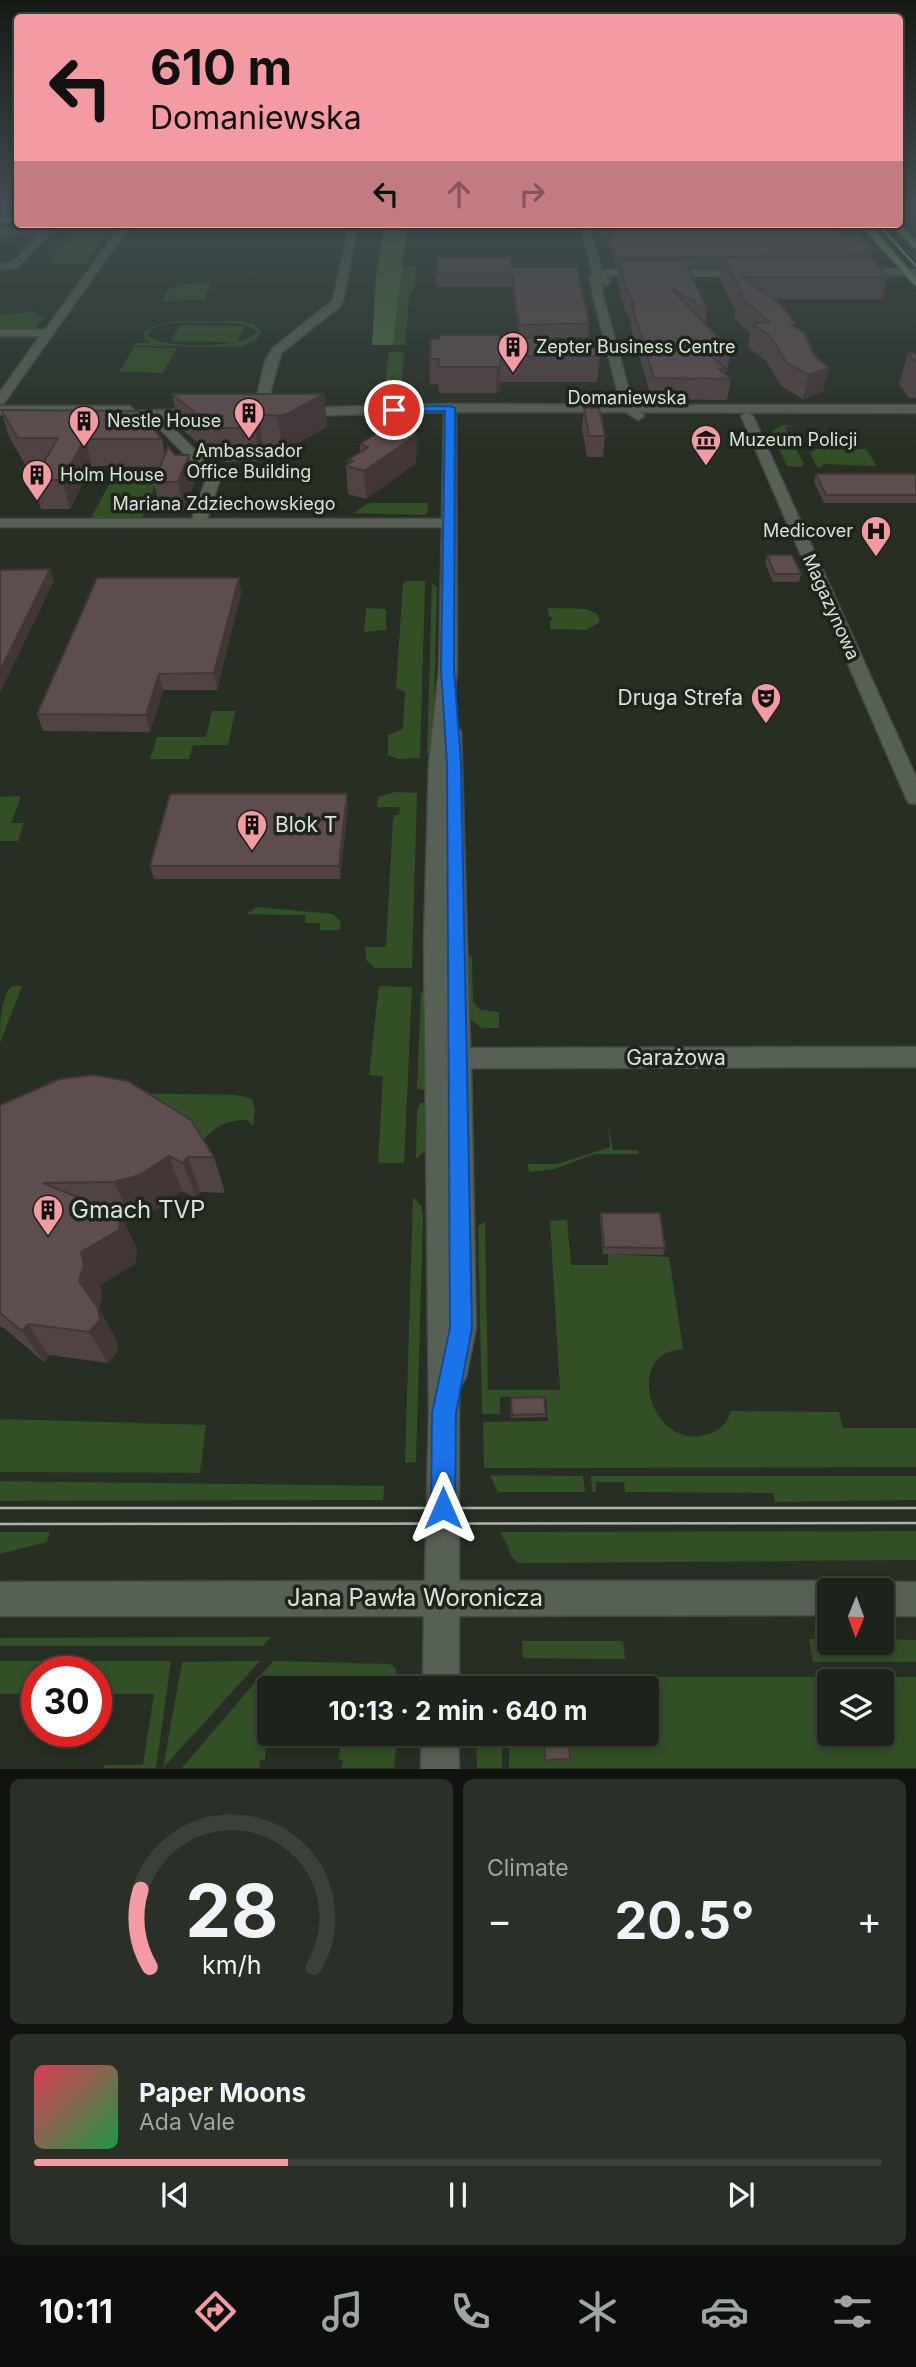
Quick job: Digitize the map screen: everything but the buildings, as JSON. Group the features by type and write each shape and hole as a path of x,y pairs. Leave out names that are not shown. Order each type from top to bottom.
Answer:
{"street":[{"path":"0,400 81,288"},
{"name":"Domaniewska","path":"341,288 335,305 284,342 276,351 271,362 264,412 916,409"},
{"path":"596,288 621,373 634,383 636,411"},
{"path":"0,333 49,333"},
{"path":"0,382 13,382"},
{"name":"Domaniewska","path":"636,411 747,416 916,415"},
{"path":"0,412 220,412"},
{"path":"169,412 160,422 211,470 214,476 198,523"},
{"path":"441,1676 444,1413 461,1328 461,1192 447,1058 454,764 447,670 450,412"},
{"name":"Magazynowa","path":"747,416 916,798"},
{"name":"Mariana Zdziechowskiego","path":"0,523 449,523"},
{"name":"Garażowa","path":"447,1058 916,1057"},
{"name":"Jana Pawła Woronicza","path":"0,1599 817,1598"},
{"path":"894,1599 916,1599"},
{"path":"440,1746 440,1769"}],"green space":[{"path":"173,288 209,288 205,300 162,301 167,290"},
{"path":"375,288 400,288 393,345 372,345"},
{"path":"399,288 414,288 414,292 410,292 405,345 393,345"},
{"path":"38,311 35,316 45,316 34,330 0,331 0,315"},
{"path":"176,321 241,321 255,325 262,331 257,339 241,347 133,346 135,343 150,343 144,338 144,332 157,325","holes":["171,323 233,323 257,332 238,342 204,345 170,343 148,336 153,329"]},
{"path":"180,325 244,326 237,342 171,341"},
{"path":"134,347 177,348 163,373 119,372"},
{"path":"389,352 404,352 401,399 383,399"},
{"path":"783,425 795,426 785,427 790,437 778,438 783,450 795,447 804,464 802,467 787,466 771,432"},
{"path":"816,449 866,449 877,466 823,464 821,468 817,467 810,453"},
{"path":"112,479 158,479 142,518 91,518"},
{"path":"369,503 428,503 427,513 423,515 353,513"},
{"path":"406,581 425,581 420,758 398,759 388,755 388,735 403,729 405,692 396,688 403,584"},
{"path":"432,583 437,588 433,747 427,754"},
{"path":"366,608 386,609 386,630 364,632"},
{"path":"548,608 586,609 597,614 600,622 586,630 550,629 553,618 549,616"},
{"path":"212,711 235,711 228,745 193,745 189,759 150,759 157,737 206,737"},
{"path":"395,792 417,793 412,968 375,968 366,960 365,947 386,947 393,819 395,815 399,815 400,807 377,807 378,797"},
{"path":"21,796 11,823 24,823 18,841 0,841 0,797"},
{"path":"257,907 333,914 341,922 340,930 320,930 320,923 305,923 306,915 246,914"},
{"path":"467,954 472,957 473,1002 481,1010 499,1012 499,1028 482,1028 469,1018"},
{"path":"12,986 22,986 0,1043 3,1004"},
{"path":"379,986 412,987 404,1163 378,1163 383,1076 369,1075"},
{"path":"421,991 425,996 429,1091 417,1089"},
{"path":"115,1093 236,1095 252,1099 255,1110 253,1126 247,1120 226,1123 214,1129 201,1145"},
{"path":"429,1102 428,1148 416,1159 417,1109 421,1103"},
{"path":"608,1123 613,1150 637,1150 639,1154 595,1154 554,1169 529,1172 528,1164 557,1164 610,1147"},
{"path":"413,1197 421,1206 423,1216 416,1462 405,1463"},
{"path":"567,1220 571,1265 608,1265 608,1254 669,1257 683,1349 664,1354 653,1366 649,1382 651,1399 658,1415 670,1428 686,1435 710,1434 722,1427 731,1411 839,1412 843,1428 916,1428 916,1467 484,1468 483,1422 548,1421 546,1397 500,1397 500,1414 482,1414 478,1226 485,1221 488,1390 560,1390 550,1221"},
{"path":"0,1419 206,1425 200,1473 0,1472"},
{"path":"490,1475 583,1476 585,1492 498,1492"},
{"path":"591,1476 916,1476 916,1500 775,1502 773,1493 625,1492 624,1482 596,1482 596,1492 592,1492"},
{"path":"0,1481 384,1486 383,1500 0,1501"},
{"path":"916,1531 916,1560 518,1563 510,1555 500,1532"},
{"path":"0,1532 50,1532 47,1542 0,1554"},
{"path":"271,1637 263,1646 0,1646 0,1638"},
{"path":"809,1639 817,1639 817,1656 894,1656 894,1639 916,1640 916,1662 813,1662"},
{"path":"522,1641 623,1641 625,1659 523,1658"},
{"path":"0,1661 21,1661 21,1694 0,1694"},
{"path":"112,1661 171,1661 156,1768 104,1768 105,1765 143,1765 154,1694 112,1694"},
{"path":"260,1661 163,1768 182,1662"},
{"path":"273,1661 390,1664 398,1676 260,1676"},
{"path":"659,1677 817,1677 817,1746 894,1746 894,1677 916,1677 916,1768 509,1768 509,1746 659,1746"},
{"path":"257,1680 257,1746 266,1746 265,1760 260,1760 259,1768 182,1768"},
{"path":"340,1746 397,1746 394,1768 342,1768 343,1760 339,1760"},
{"path":"476,1746 502,1746 502,1768 477,1768"}],"tram line":[{"path":"0,1508 916,1508"},
{"path":"0,1524 916,1523"}],"place":[{"name":"Zepter Business Centre","path":"513,374"},
{"name":"Ambassador Office Building","path":"249,440"},
{"name":"Nestle House","path":"84,448"},
{"name":"Muzeum Policji","path":"706,467"},
{"name":"Holm House","path":"37,502"},
{"name":"Medicover","path":"876,558"},
{"name":"Druga Strefa","path":"766,725"},
{"name":"Blok T","path":"252,852"},
{"name":"Gmach TVP","path":"48,1237"}],"route":[{"path":"394,410 450,408 447,670 454,764 461,1328 444,1413 443,1508"}]}
